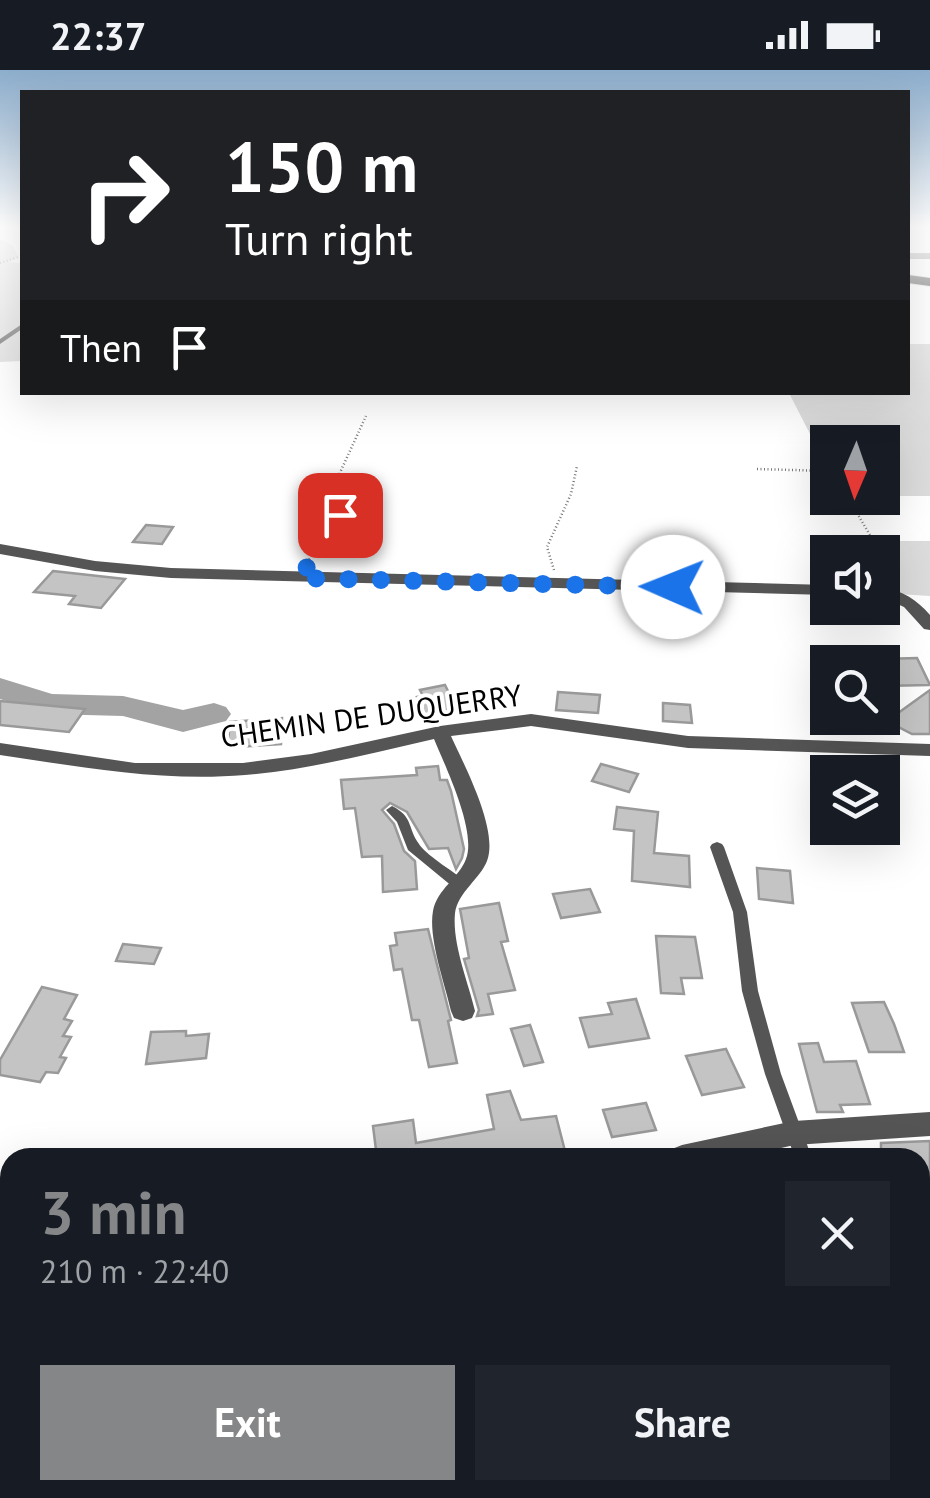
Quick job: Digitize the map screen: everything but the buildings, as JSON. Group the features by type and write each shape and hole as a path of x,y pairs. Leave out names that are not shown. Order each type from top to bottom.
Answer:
{"street":[{"path":"0,549 128,569 298,578 810,590"},
{"path":"900,601 930,625"},
{"name":"CHEMIN DE DUQUERRY","path":"0,749 135,769 244,769 311,760 440,732 532,720 688,742 930,750"},
{"path":"440,732 464,790 480,848 476,862 458,884 444,912 463,1012"},
{"path":"772,1148 930,1124"}],"lane":[{"path":"392,810 403,820 413,847 458,884"},
{"path":"717,847 740,912 750,991 768,1058 799,1145"}],"path":[{"path":"298,578 306,571 310,549 337,524 340,515 332,490 366,416"},
{"path":"555,584 547,547 571,494 577,466"},
{"path":"757,469 810,470"}],"shaded area":[{"path":"0,293 20,293 20,361 0,362"},
{"path":"910,344 930,344 930,496 900,496 900,425 810,425 810,434 790,395 910,395"},
{"path":"900,541 930,541 930,596 900,594"}],"waterway":[{"path":"0,688 49,704 123,706 183,721 214,714"}],"route":[{"path":"340,515 327,536 310,549 306,571 298,578 673,587"}]}
